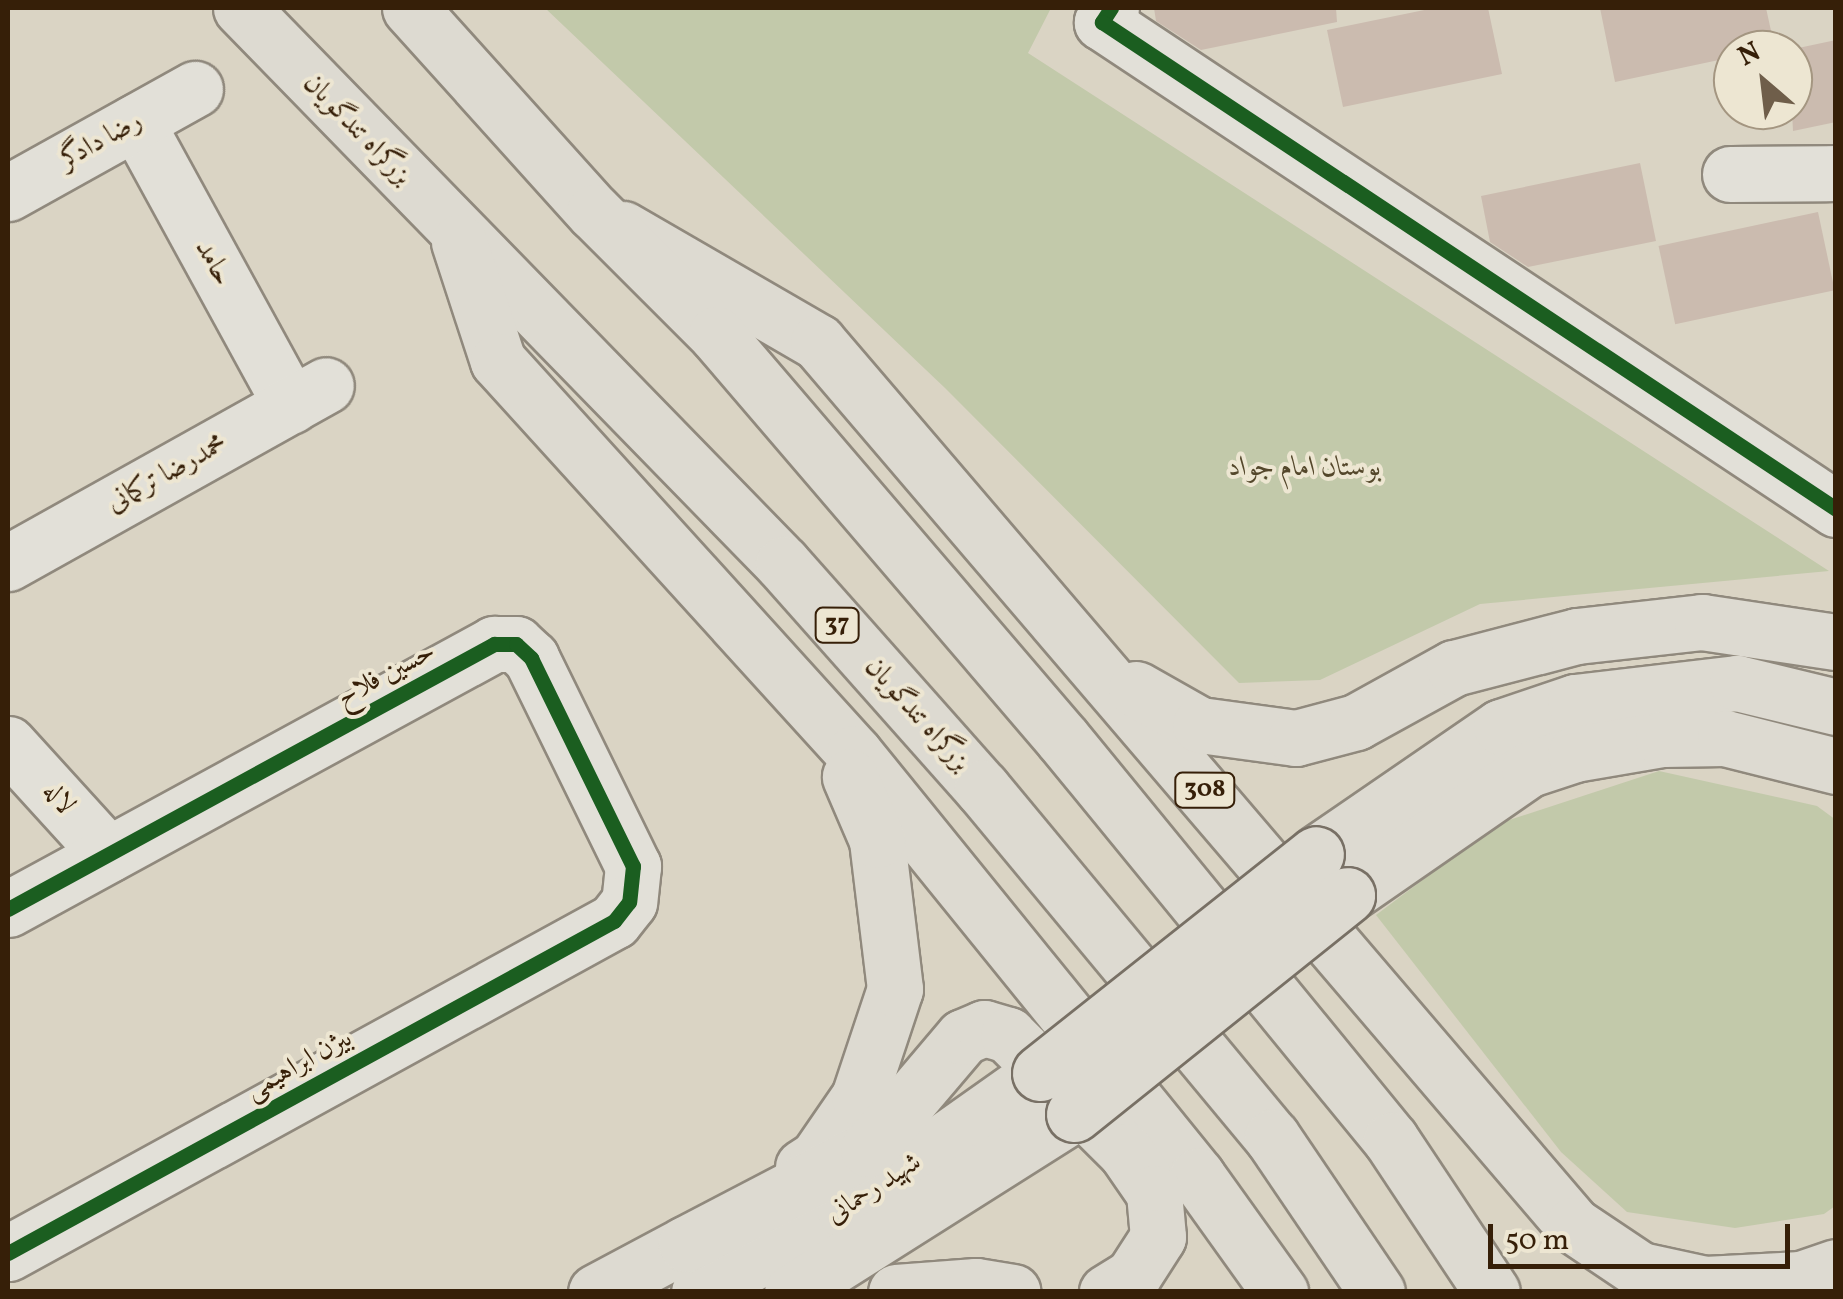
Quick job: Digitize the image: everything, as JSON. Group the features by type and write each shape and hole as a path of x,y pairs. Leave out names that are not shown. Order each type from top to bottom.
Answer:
{"main road":[{"name":"بزرگراه تندگویان","path":"241,8 783,564 982,788 1272,1137 1377,1292"},
{"path":"410,8 594,212 716,334 1062,738 1391,1140 1492,1292"},
{"name":"308","path":"594,212 818,342 1103,670 1573,1226 1640,1270 1705,1284 1801,1279 1836,1267"},
{"path":"456,231 498,361 854,753 1197,1176 1280,1292"},
{"path":"1103,670 1200,725 1296,738 1356,722 1454,668 1577,636 1702,622 1836,642"},
{"path":"693,1268 817,1158 859,1097 895,988 877,840 858,787 768,660"},
{"path":"1057,1093 1331,874 1501,727 1575,702 1737,682 1821,699"},
{"path":"1331,874 1530,769 1575,754 1663,738 1725,738 1836,766"},
{"path":"693,1268 868,1149 963,1037 984,1028 1008,1035 1126,1150 1154,1193 1158,1237 1132,1276 1107,1292"},
{"name":"شهید رحمانی","path":"596,1292 693,1268 844,1211 1057,1093"},
{"name":"شهید رحمانی","path":"792,1292 1057,1093"},
{"path":"896,1292 976,1286 1013,1292"}],"street":[{"path":"1111,8 1102,22 1836,508"},
{"name":"رضا دادگر","path":"8,193 195,89"},
{"name":"حامد","path":"136,122 308,395"},
{"path":"1730,174 1836,173"},
{"name":"محمدرضا ترکمانی","path":"8,563 308,395"},
{"name":"حسین فلاح","path":"8,909 494,644 516,644 531,658 623,836 633,866 629,902 614,921"},
{"name":"لاله","path":"8,744 108,854"},
{"name":"بیژن ابراهیمی","path":"8,1252 614,921"}],"green space":[{"name":"بوستان امام جواد","path":"545,8 1051,8 1028,53 1829,571 1480,604 1320,680 1239,683 945,388"},
{"path":"1659,771 1817,806 1836,820 1835,1206 1824,1214 1735,1228 1627,1212 1561,1152 1376,915 1497,824"}],"building":[{"path":"1154,8 1336,8 1337,22 1201,50 1156,21"},
{"path":"1434,8 1488,8 1502,74 1343,107 1327,30"},
{"path":"1600,8 1766,8 1771,30 1713,30 1713,61 1615,82"},
{"path":"1836,40 1836,122 1813,127 1813,45"},
{"path":"1640,163 1656,241 1528,267 1490,242 1481,196"},
{"path":"1818,212 1835,290 1675,324 1659,246"}],"cycle path":[{"path":"1111,8 1102,22 1836,509"},
{"path":"8,909 494,644 516,644 531,658 633,866 629,902 614,921 8,1253"}]}
